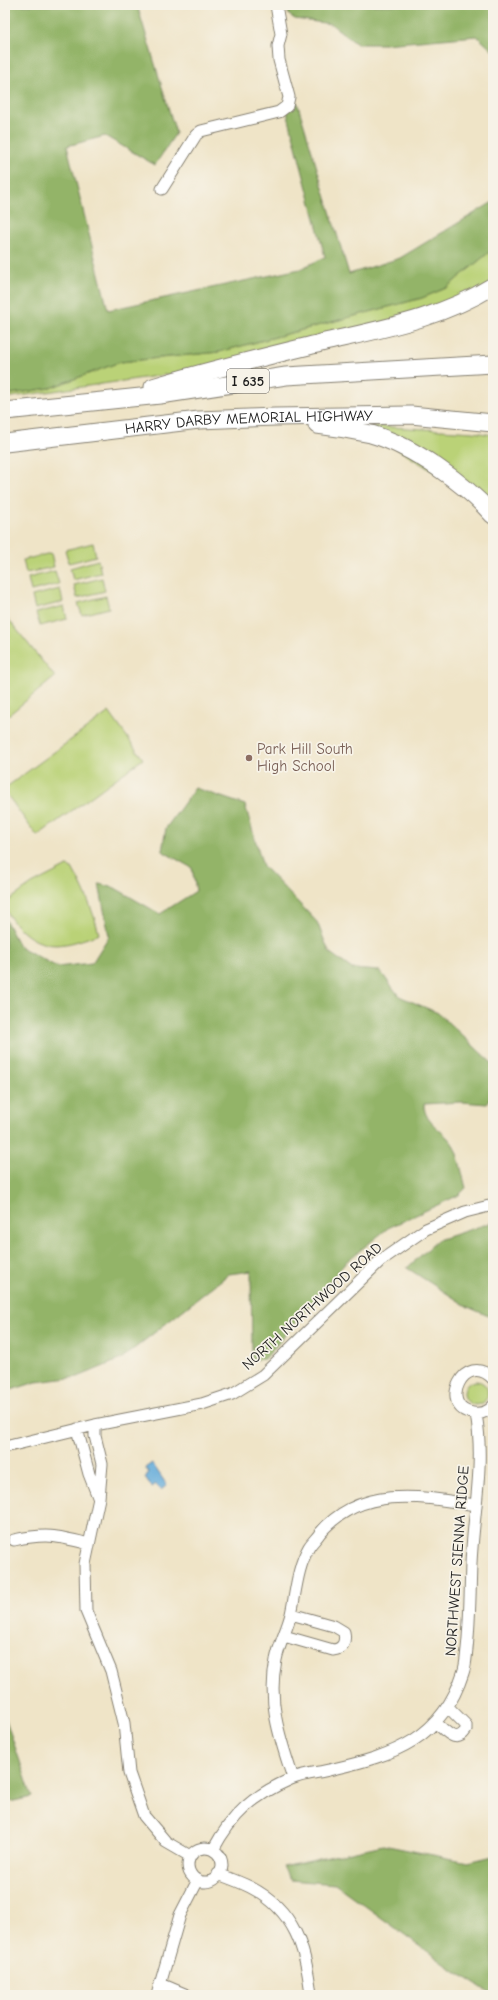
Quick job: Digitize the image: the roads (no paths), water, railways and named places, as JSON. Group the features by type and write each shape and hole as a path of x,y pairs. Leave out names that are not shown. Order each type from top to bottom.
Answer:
{"highway":[{"path":"109,400 219,367 424,318 465,302 493,286"},
{"name":"HARRY DARBY MEMORIAL HIGHWAY","path":"5,411 160,395 286,376 493,364"},
{"name":"HARRY DARBY MEMORIAL HIGHWAY","path":"5,443 198,420 411,415 491,423"},
{"path":"275,417 372,435 395,444 442,471 464,488 493,515"}],"street":[{"path":"162,189 196,135 201,130 284,109 289,102 279,60 278,46 281,34 276,5"},
{"name":"NORTH NORTHWOOD ROAD","path":"5,1447 95,1425 202,1404 232,1394 263,1375 380,1261 426,1229 465,1212 493,1205"},
{"path":"493,1379 488,1374 477,1371 467,1374 459,1381 456,1392 458,1402 466,1410 476,1414 487,1411 493,1406"},
{"name":"NORTHWEST SIENNA RIDGE","path":"213,1850 222,1832 233,1818 260,1794 293,1778 367,1761 393,1752 422,1736 436,1723 455,1696 464,1671 469,1630 475,1505 480,1456 476,1414"},
{"path":"95,1425 95,1436 102,1464 99,1498 85,1564 86,1611 111,1671 124,1723 129,1773 144,1816 166,1842 190,1856"},
{"path":"77,1429 89,1474 99,1498"},
{"path":"293,1778 277,1729 272,1705 272,1680 276,1659 291,1614 298,1576 309,1547 327,1525 345,1511 370,1500 406,1496 475,1505"},
{"path":"14,1540 34,1536 54,1535 89,1544"},
{"path":"284,1636 333,1650 338,1650 343,1646 346,1639 344,1632 334,1626 291,1614"},
{"path":"436,1723 453,1737 458,1738 462,1736 466,1730 466,1725 448,1707"},
{"path":"204,1848 213,1850 220,1859 221,1869 218,1874 209,1881 198,1880 190,1873 188,1862 190,1856 198,1849 204,1848"},
{"path":"218,1874 250,1888 266,1897 281,1911 296,1932 303,1948 307,1964 311,1995"},
{"path":"157,1995 180,1915 198,1880"},
{"path":"161,1984 187,1995"}],"water":[{"path":"152,1463 167,1485 161,1490 156,1484 152,1487 145,1477 149,1474 145,1468"}],"place":[{"name":"Park Hill South High School","path":"249,758"}]}
